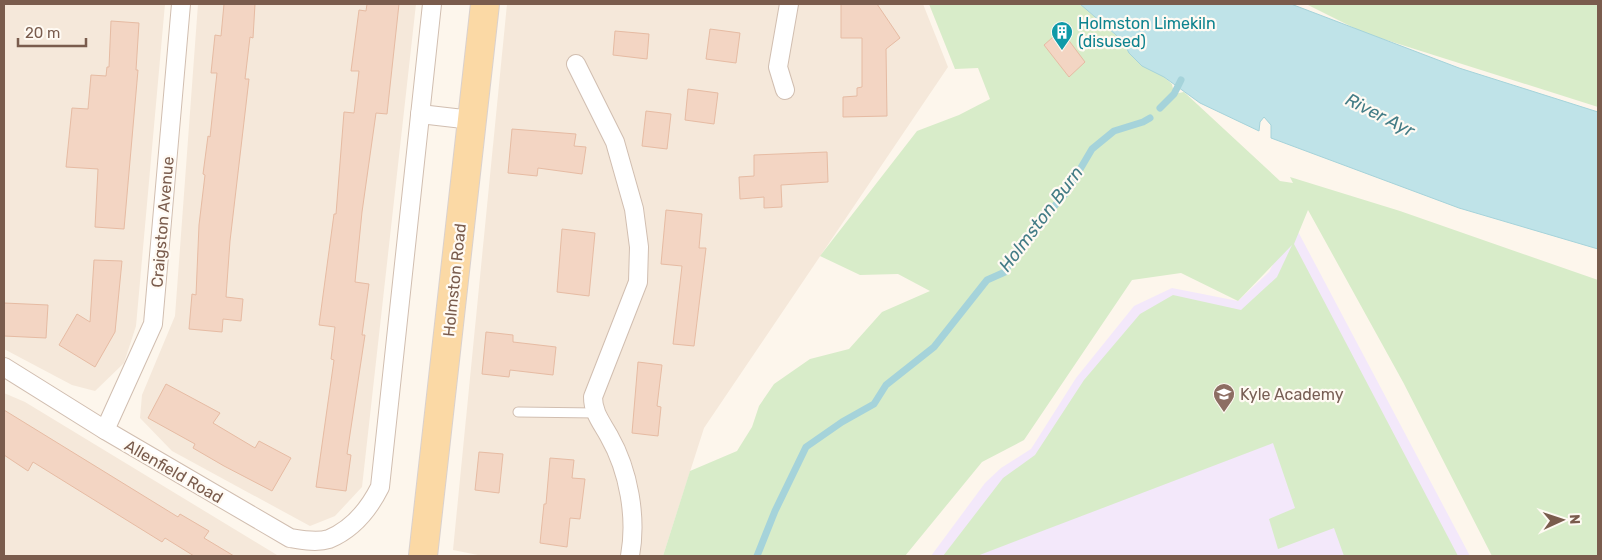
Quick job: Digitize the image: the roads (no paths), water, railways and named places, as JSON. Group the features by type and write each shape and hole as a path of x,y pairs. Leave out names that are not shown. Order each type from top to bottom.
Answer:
{"main road":[{"name":"Holmston Road","path":"423,556 485,4"}],"street":[{"name":"Craigston Avenue","path":"105,430 153,324 181,4"},
{"path":"432,4 420,114 472,120"},
{"path":"785,90 778,67 789,4"},
{"path":"576,64 615,142 634,209 639,247 638,282 593,397 593,406 610,436 622,468 632,514 634,536 630,556"},
{"name":"Allenfield Road","path":"4,367 105,430 290,538 310,541 328,539 351,526 363,516 380,487 420,114"}],"lane":[{"path":"518,412 596,413"}],"water":[{"name":"River Ayr","path":"1080,4 1291,4 1459,68 1598,112 1598,249 1459,208 1271,138 1271,125 1264,117 1260,122 1259,131 1200,103 1164,77 1142,66 1129,53 1123,41"}],"waterway":[{"path":"1160,108 1174,94 1181,80"},
{"name":"Holmston Burn","path":"757,556 775,511 806,447 842,422 874,404 886,385 934,347 987,280 1005,272 1019,246 1066,193 1092,149 1114,131 1150,118"}],"place":[{"name":"Holmston Limekiln (disused)","path":"1062,51"},
{"name":"Kyle Academy","path":"1224,413"}]}
